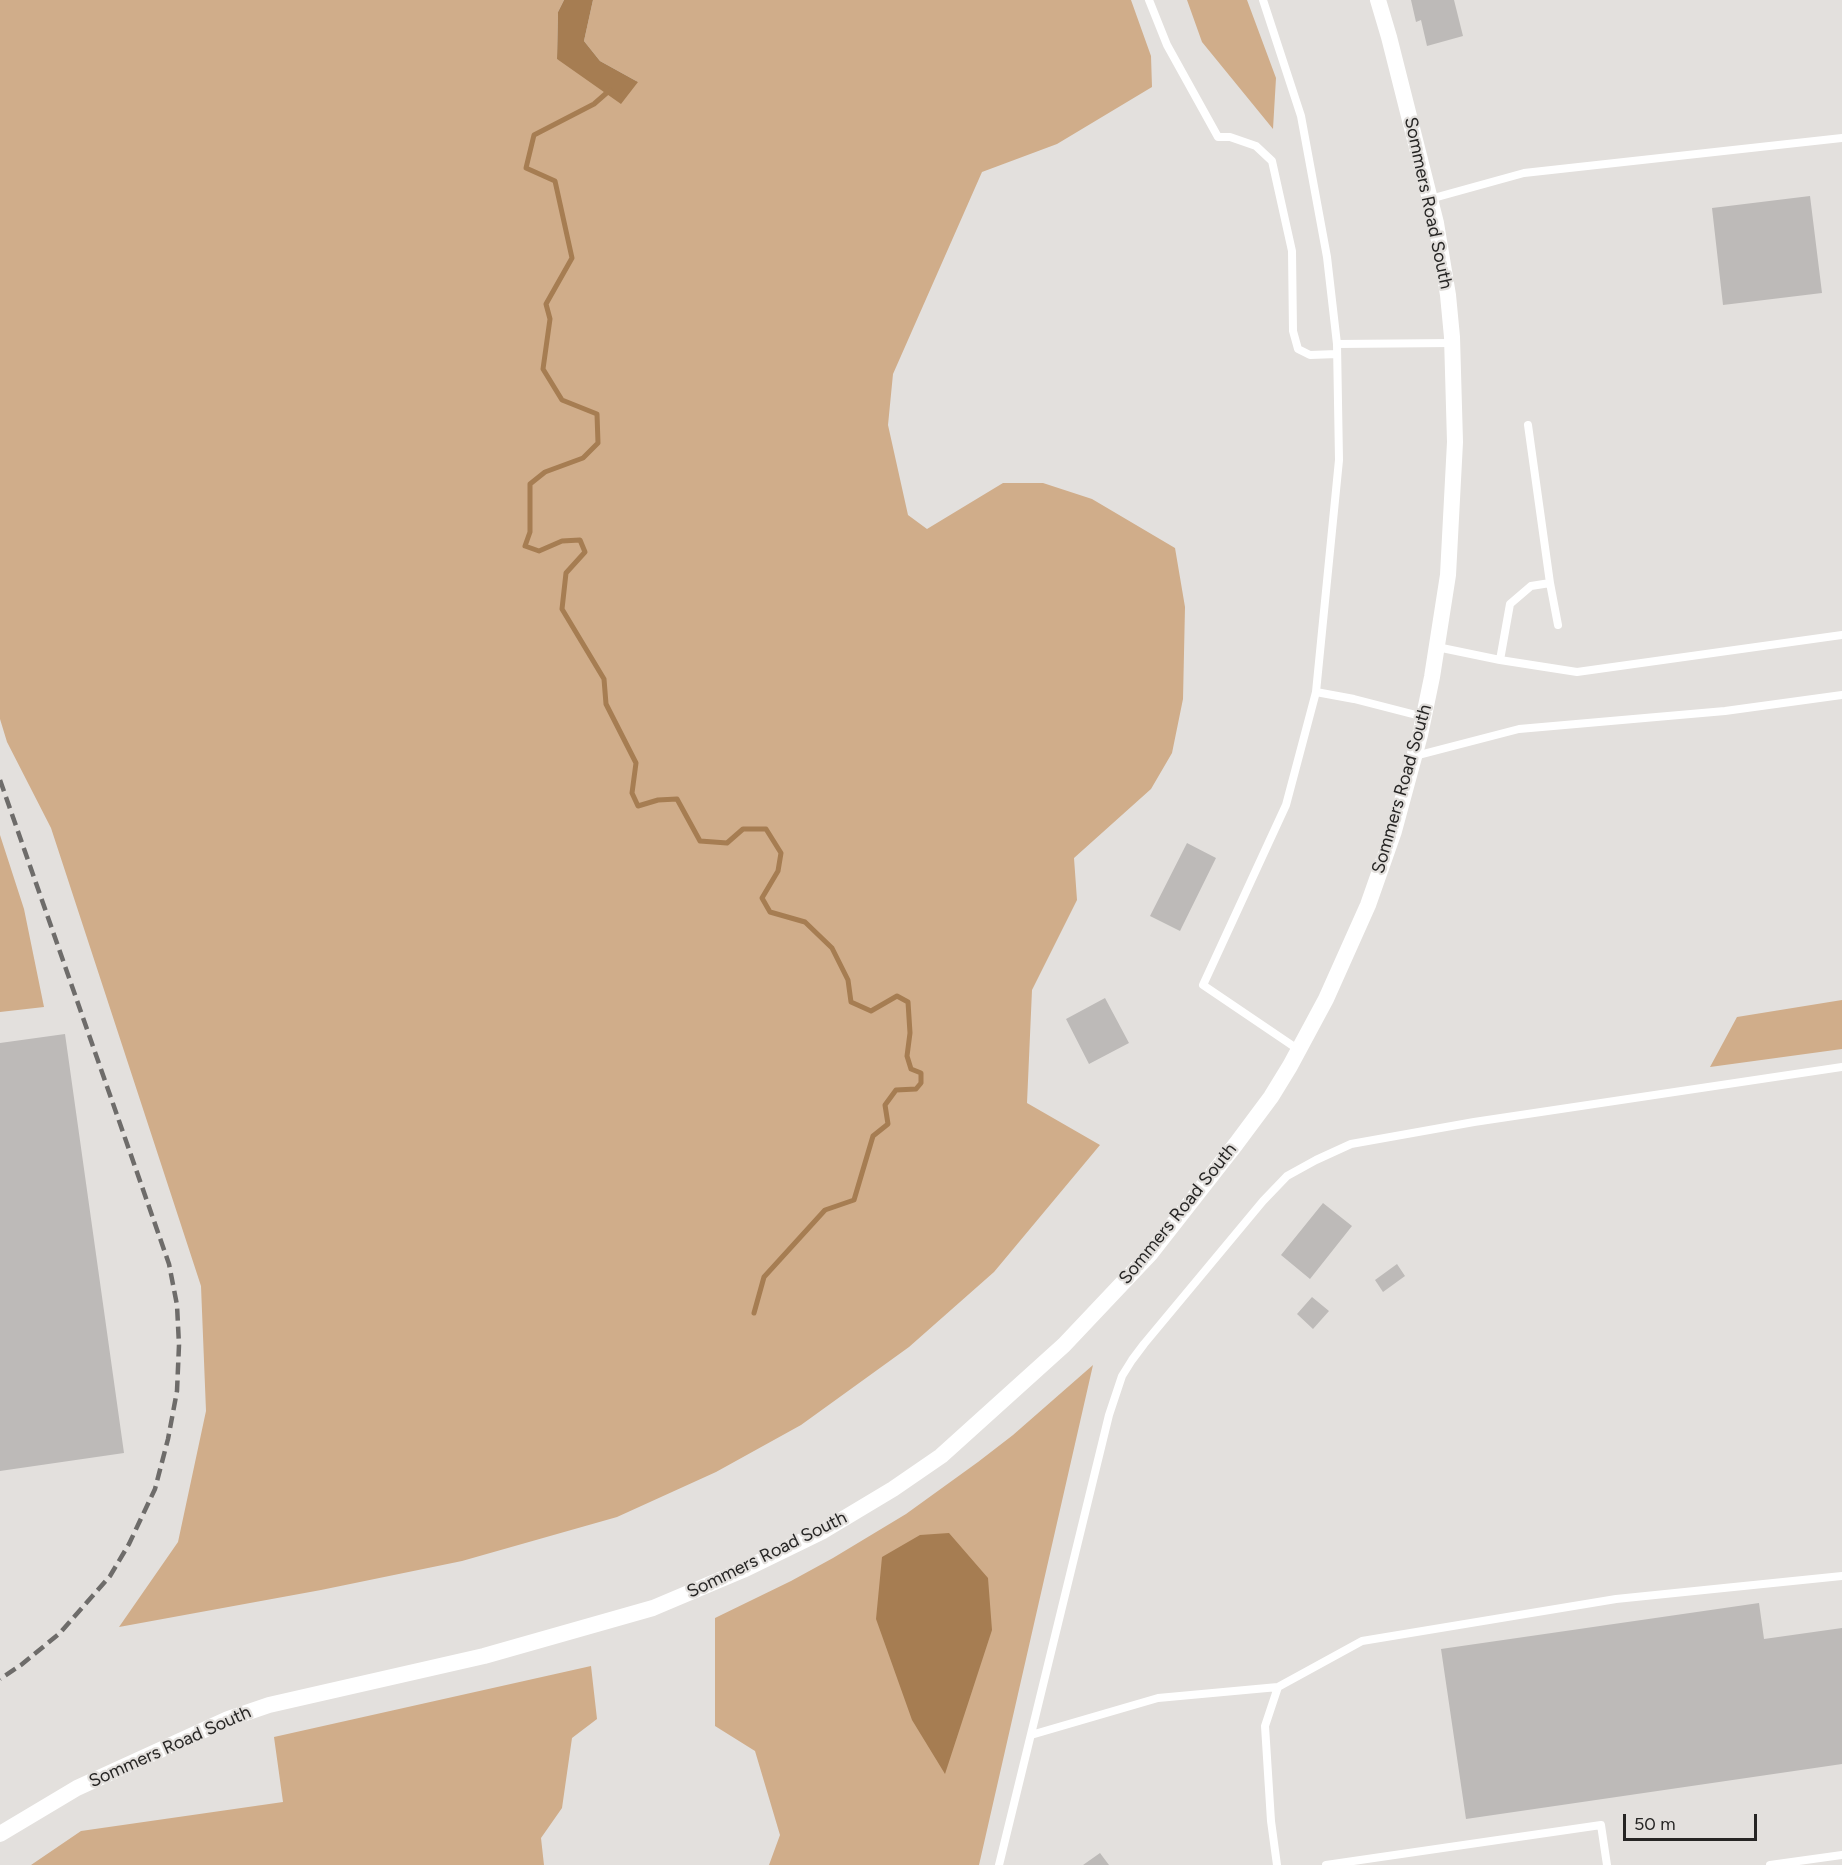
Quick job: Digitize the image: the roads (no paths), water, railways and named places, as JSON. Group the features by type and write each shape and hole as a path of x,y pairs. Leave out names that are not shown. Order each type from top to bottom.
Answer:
{"street":[{"name":"Sommers Road South","path":"0,1834 77,1788 228,1719 269,1705 484,1656 653,1608 743,1570 823,1531 893,1489 941,1456 1064,1345 1150,1254 1271,1097 1326,999 1368,905 1394,831 1424,717 1448,575 1455,442 1449,295 1436,223 1378,0"}],"lane":[{"path":"1149,0 1167,45 1218,137 1230,137 1256,146 1272,161 1292,251 1293,331 1298,349 1310,355 1338,354"},
{"path":"1263,0 1301,116 1327,257 1338,354 1339,460 1316,692 1286,805 1203,985 1299,1050"},
{"path":"1430,199 1524,173 1842,138"},
{"path":"1337,344 1452,343"},
{"path":"1528,425 1558,625"},
{"path":"1500,660 1510,604 1531,586 1550,583"},
{"path":"1437,647 1577,672 1842,635"},
{"path":"1316,692 1424,717"},
{"path":"1414,756 1518,729 1725,711 1842,695"},
{"path":"999,1865 1109,1415 1122,1376 1138,1352 1287,1176 1352,1144 1474,1122 1842,1067"},
{"path":"1031,1735 1158,1698 1278,1686 1362,1641 1616,1599 1842,1576"},
{"path":"1277,1865 1271,1821 1265,1726 1278,1686"},
{"path":"1326,1865 1601,1826 1607,1865"},
{"path":"1770,1865 1842,1855"}],"waterway":[{"path":"610,90 594,104 534,135 526,168 555,181 572,258 546,304 550,319 543,369 562,400 597,414 598,443 583,458 545,472 530,484 530,532 525,546 539,551 562,541 580,540 585,552 566,573 562,609 604,679 606,704 636,763 632,793 638,806 658,800 677,799 700,841 727,843 743,829 766,829 781,853 778,871 762,898 770,912 805,922 832,948 848,980 851,1002 871,1011 897,996 908,1002 910,1033 907,1056 911,1069 921,1073 921,1083 916,1089 896,1090 885,1105 888,1124 873,1136 854,1200 825,1210 764,1277 754,1313"}],"railway":[{"path":"0,780 169,1264 177,1305 179,1345 177,1391 168,1439 155,1489 129,1544 110,1576 60,1633 0,1679"}]}
